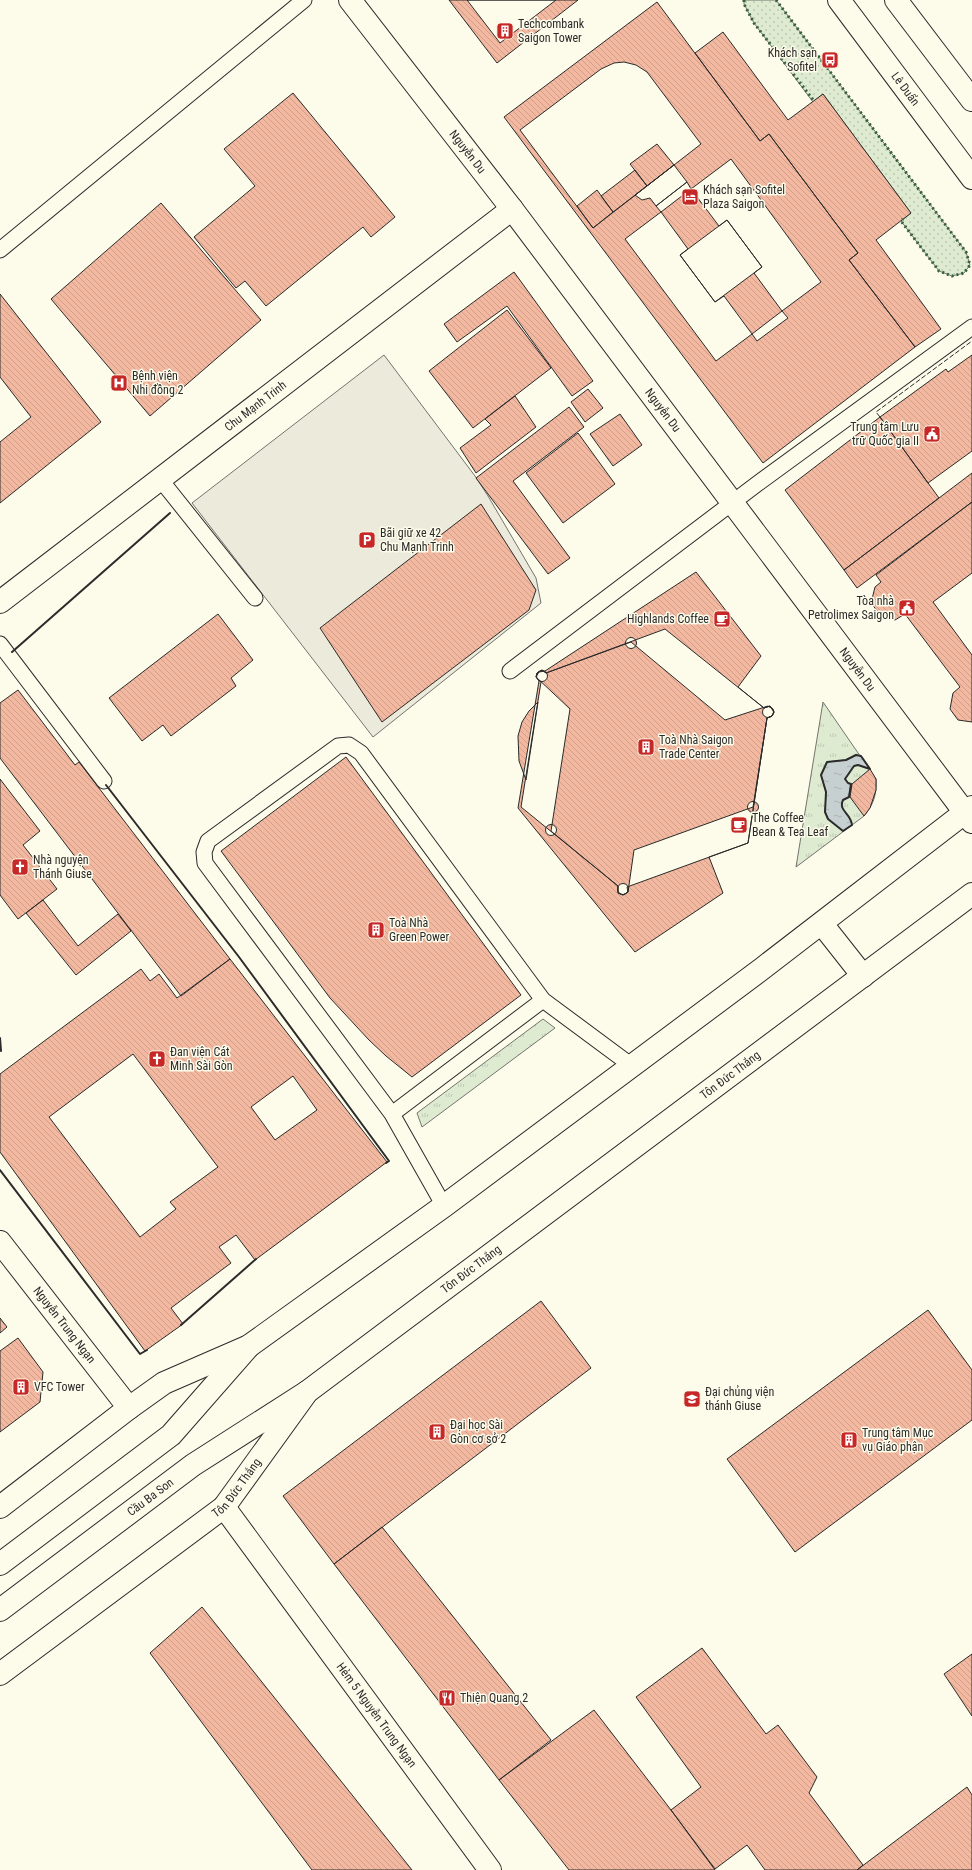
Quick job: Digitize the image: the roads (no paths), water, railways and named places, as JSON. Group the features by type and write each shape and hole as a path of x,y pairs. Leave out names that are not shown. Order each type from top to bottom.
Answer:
{"main road":[{"name":"Nguyễn Du","path":"350,0 512,209 731,503 970,814"},
{"name":"Lê Duẩn","path":"839,0 972,178"},
{"path":"896,0 972,100"},
{"name":"Chu Mạnh Trinh","path":"0,602 512,209"},
{"path":"0,1507 164,1383 249,1346 444,1206 970,814"},
{"name":"Tôn Đức Thắng","path":"0,1674 224,1507 307,1392 972,894"},
{"path":"822,924 863,976"},
{"name":"Nguyễn Trung Ngạn","path":"0,1242 129,1408"},
{"path":"0,1564 171,1435 249,1346"},
{"name":"Cầu Ba Son","path":"0,1610 194,1465 307,1392"},
{"name":"Hẻm 5 Nguyễn Trung Ngạn","path":"224,1507 490,1870"}],"lane":[{"path":"0,250 304,0"},
{"path":"510,671 731,503 972,327"},
{"path":"160,479 255,598"},
{"path":"0,644 104,782"},
{"path":"444,1206 392,1114 205,863 204,852 208,841 338,746 349,745 361,753 544,1000 632,1066"},
{"path":"392,1114 544,1000"}],"water":[{"path":"856,755 861,756 870,769 858,765 854,766 845,779 851,784 849,797 843,800 842,807 852,825 843,831 828,819 825,812 826,792 821,775 827,762 846,760"}],"place":[{"name":"Techcombank Saigon Tower","path":"505,31"},
{"name":"Khách sạn Sofitel","path":"830,60"},
{"name":"Khách sạn Sofitel Plaza Saigon","path":"690,197"},
{"name":"Bệnh viện Nhi đồng 2","path":"119,383"},
{"name":"Trung tâm Lưu trữ Quốc gia II","path":"932,434"},
{"name":"Bãi giữ xe 42 Chu Mạnh Trinh","path":"367,540"},
{"name":"Tòa nhà Petrolimex Saigon","path":"907,608"},
{"name":"Highlands Coffee","path":"722,619"},
{"name":"Toà Nhà Saigon Trade Center","path":"646,747"},
{"name":"The Coffee Bean & Tea Leaf","path":"739,825"},
{"name":"Nhà nguyện Thánh Giuse","path":"20,867"},
{"name":"Toà Nhà Green Power","path":"376,930"},
{"name":"Đan viện Cát Minh Sài Gòn","path":"157,1059"},
{"name":"VFC Tower","path":"21,1387"},
{"name":"Đại chủng viện thánh Giuse","path":"692,1399"},
{"name":"Đại học Sài Gòn cơ sở 2","path":"437,1432"},
{"name":"Trung tâm Mục vụ Giáo phận","path":"849,1440"},
{"name":"Thiện Quang 2","path":"447,1698"}]}
